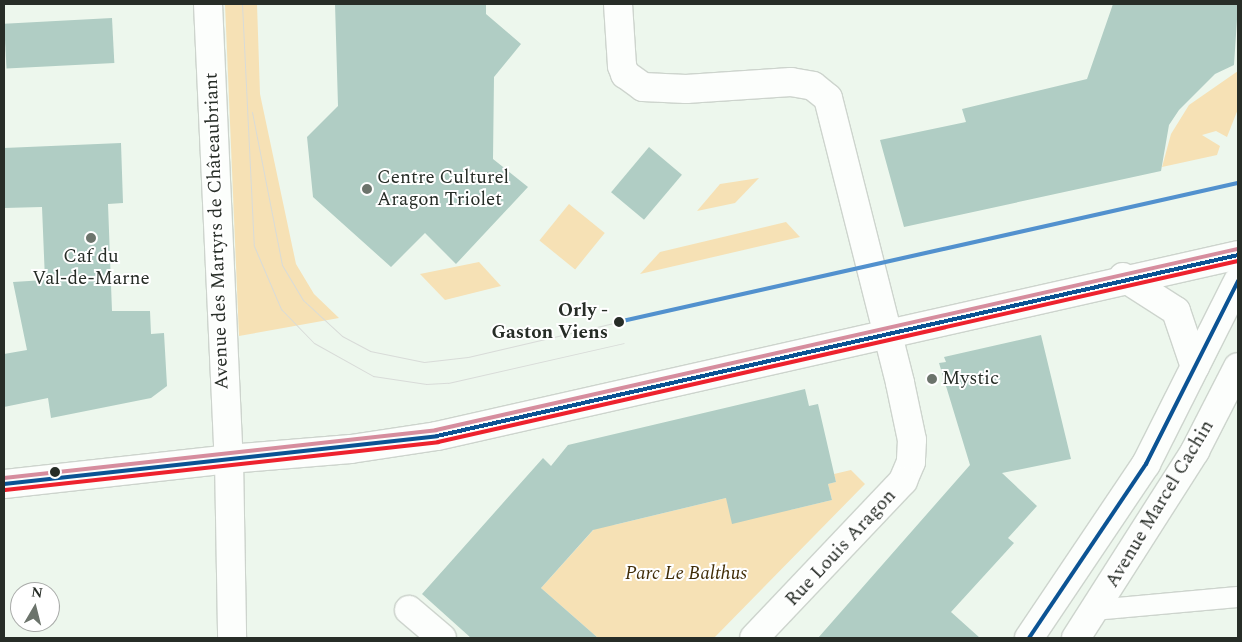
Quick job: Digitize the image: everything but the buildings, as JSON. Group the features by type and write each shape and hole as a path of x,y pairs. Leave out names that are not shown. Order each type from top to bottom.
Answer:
{"street":[{"name":"Avenue des Martyrs de Châteaubriant","path":"208,4 229,458 232,638"},
{"name":"Rue Louis Aragon","path":"618,4 622,66 625,74 643,87 686,89 791,82 813,86 828,98 912,440 906,475 885,505 754,638"},
{"path":"4,484 229,458 351,449 437,436 1123,277 1238,255"},
{"path":"1123,277 1176,311 1195,367"},
{"name":"Avenue Marcel Cachin","path":"1029,638 1146,464 1238,281"},
{"name":"Avenue Marcel Cachin","path":"1076,638 1195,451 1238,367"},
{"path":"409,610 442,638"}],"lane":[{"path":"1095,610 1238,597"}],"green space":[{"path":"225,4 257,4 260,94 296,264 314,294 339,318 239,336"},
{"path":"1238,71 1238,109 1227,137 1216,131 1202,135 1220,146 1217,155 1162,167 1171,134 1189,105"},
{"path":"759,178 735,203 697,211 720,184"},
{"path":"569,204 605,233 575,269 539,241"},
{"path":"786,222 800,237 640,274 660,252"},
{"path":"479,262 501,286 445,300 420,274"},
{"name":"Parc Le Balthus","path":"851,470 865,484 714,638 598,638 541,588 605,517 614,525 726,498 790,510 832,500 828,484 836,482 834,474"}],"tram line":[{"path":"242,4 254,246 281,309 314,343 373,376 426,384 448,383 624,343"},
{"path":"252,112 282,265 303,300 342,336 370,351 424,362 468,357 618,322"}],"transit line":[{"path":"618,322 1238,183"},
{"path":"4,478 436,430 1237,249"},
{"path":"4,484 437,436 1238,255"},
{"path":"5,490 438,442 1238,261"},
{"path":"1029,638 1146,464 1238,281"}],"place":[{"name":"Centre Culturel Aragon Triolet","path":"367,189"},
{"name":"Caf du Val-de-Marne","path":"91,238"},
{"name":"Orly - Gaston Viens","path":"619,322"},
{"name":"Mystic","path":"932,379"}]}
